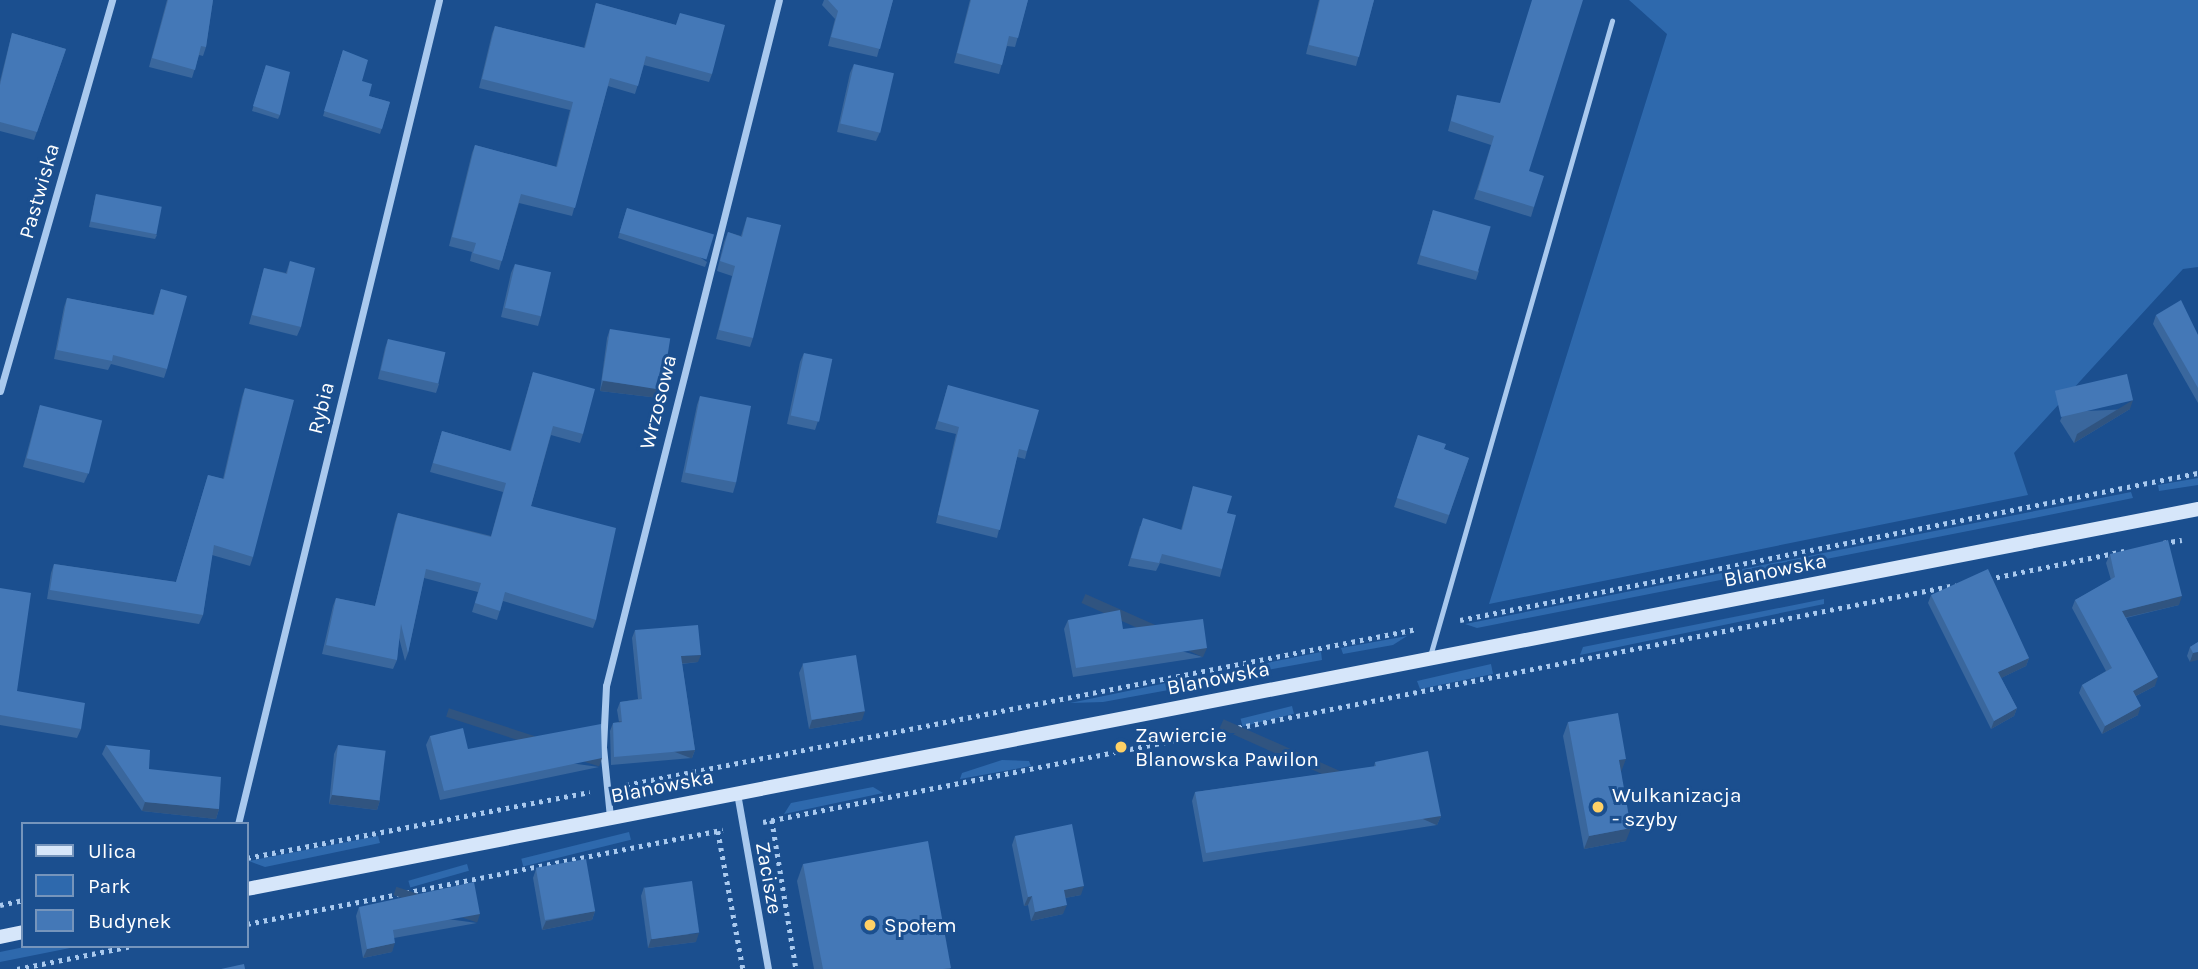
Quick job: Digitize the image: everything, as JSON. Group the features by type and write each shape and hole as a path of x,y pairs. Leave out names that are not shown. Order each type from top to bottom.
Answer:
{"street":[{"name":"Pastwiska","path":"0,391 112,0"},
{"name":"Rybia","path":"238,822 439,0"},
{"name":"Wrzosowa","path":"610,817 603,747 606,686 779,0"},
{"name":"Blanowska","path":"248,890 737,792 2198,509"},
{"name":"Zacisze","path":"737,792 768,969"},
{"path":"0,937 21,932"}],"lane":[{"path":"1429,659 1612,21"}],"path":[{"path":"989,715 2198,473"},
{"path":"2159,544 2185,539"},
{"path":"1978,581 2133,549"},
{"path":"248,924 1964,584"},
{"path":"772,820 796,969"},
{"path":"718,831 743,969"},
{"path":"0,905 21,901"},
{"path":"17,969 122,948"}],"green space":[{"path":"1629,0 2198,0 2198,267 2183,269 2014,453 2028,495 1489,604 1667,34"},
{"path":"2198,478 2198,485 2159,491 2158,485"},
{"path":"2131,492 2133,498 2039,517 1477,628 1465,624"},
{"path":"1824,599 1824,604 1580,655 1583,647"},
{"path":"1407,636 1393,645 1343,654 1341,648"},
{"path":"1321,652 1322,660 1250,673 1247,667"},
{"path":"1491,664 1493,674 1420,689 1417,681"},
{"path":"1195,677 1196,685 1103,702 1070,703"},
{"path":"1292,706 1294,714 1243,727 1241,719"},
{"path":"1002,760 1029,761 1031,766 960,779 962,773"},
{"path":"873,787 883,793 784,814 791,803"},
{"path":"629,832 631,840 523,867 521,859"},
{"path":"378,836 380,843 265,867 249,861"},
{"path":"467,864 469,871 410,888 408,881"},
{"path":"21,948 70,948 0,962 0,952"}],"building":[{"path":"168,0 213,0 206,47 201,46 195,70 152,58"},
{"path":"828,0 893,0 880,49 831,37 838,11"},
{"path":"971,0 1028,0 1018,38 1009,36 1002,65 957,53"},
{"path":"1320,0 1374,0 1359,57 1309,45"},
{"path":"1532,0 1583,0 1529,171 1544,176 1534,207 1478,190 1494,136 1451,121 1457,95 1500,103"},
{"path":"596,3 676,25 680,13 725,25 712,74 646,56 638,86 610,78 575,208 521,194 502,261 473,253 476,243 452,237 475,145 557,167 573,102 482,79 495,26 585,48"},
{"path":"12,33 66,49 37,132 0,122 0,85"},
{"path":"343,50 368,60 362,81 372,84 369,96 390,102 382,129 324,111"},
{"path":"854,64 894,73 880,133 840,123"},
{"path":"266,65 290,72 280,115 253,106"},
{"path":"96,194 162,207 156,234 91,221"},
{"path":"627,208 714,235 706,259 619,233"},
{"path":"1433,210 1491,227 1478,272 1420,255"},
{"path":"747,217 781,225 753,338 719,330 735,266 720,261 728,232 742,237"},
{"path":"290,261 315,268 301,327 252,315 264,268 287,274"},
{"path":"515,264 551,272 541,316 505,308"},
{"path":"161,289 187,296 167,369 113,355 112,361 57,350 67,298 154,315"},
{"path":"2181,300 2198,335 2198,388 2156,315"},
{"path":"610,329 670,339 662,390 602,380"},
{"path":"388,339 445,352 438,383 381,370"},
{"path":"804,353 832,359 819,422 791,416"},
{"path":"533,372 595,389 583,434 553,426 531,506 616,528 596,620 505,592 500,611 475,603 481,583 426,569 408,653 401,624 397,660 326,645 336,598 375,606 398,513 491,537 506,483 433,463 442,431 511,451"},
{"path":"2127,374 2133,400 2061,417 2055,391"},
{"path":"948,385 1039,410 1027,451 1019,449 1000,530 938,515 959,427 938,421"},
{"path":"245,388 294,400 253,557 214,545 203,615 50,590 54,564 176,582 208,475 224,479"},
{"path":"700,396 751,406 736,482 685,473"},
{"path":"40,405 102,420 89,474 27,458"},
{"path":"1418,435 1446,444 1444,449 1469,458 1449,515 1397,498"},
{"path":"1193,486 1232,496 1227,513 1236,515 1222,569 1162,554 1159,563 1131,558 1143,518 1182,530"},
{"path":"2168,540 2182,596 2122,611 2158,677 2133,691 2141,706 2105,726 2082,685 2112,668 2075,600 2115,577 2110,554"},
{"path":"1988,569 2029,658 1998,672 2017,708 1994,721 1931,595"},
{"path":"0,588 31,593 17,691 85,703 81,729 0,715"},
{"path":"1120,610 1123,629 1203,619 1207,648 1076,668 1068,620"},
{"path":"698,625 701,655 681,656 695,750 614,757 613,723 622,722 620,702 642,699 635,630"},
{"path":"2198,642 2198,652 2193,653 2190,647"},
{"path":"856,655 865,711 812,720 803,663"},
{"name":"Wulkanizacja - szyby","path":"1618,713 1626,759 1619,760 1631,828 1589,836 1568,722"},
{"path":"601,724 602,758 444,791 430,736 463,728 468,749"},
{"path":"106,745 150,750 149,769 221,777 219,809 145,802"},
{"path":"338,745 386,751 380,800 332,795"},
{"path":"1428,751 1441,816 1206,853 1195,792 1376,766 1375,762"},
{"path":"1072,824 1084,886 1064,890 1067,905 1035,912 1032,896 1028,897 1015,836"},
{"name":"Społem","path":"928,841 951,968 823,969 803,864"},
{"path":"586,859 595,911 545,920 536,868"},
{"path":"692,881 699,932 652,939 644,888"},
{"path":"474,882 480,914 393,930 395,943 367,949 359,907"},
{"path":"244,964 245,969 221,969"}],"place":[{"name":"Zawiercie Blanowska Pawilon","path":"1121,747"},
{"name":"Wulkanizacja - szyby","path":"1598,807"},
{"name":"Społem","path":"870,925"}]}
